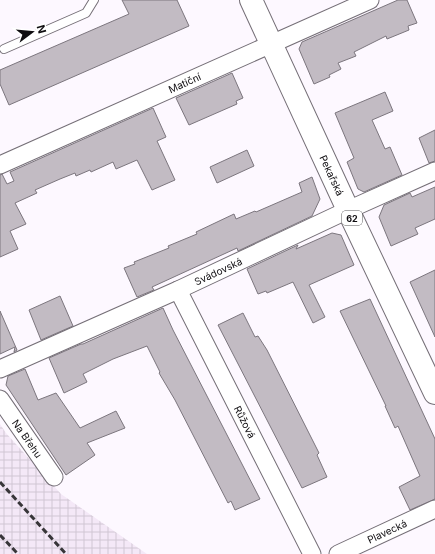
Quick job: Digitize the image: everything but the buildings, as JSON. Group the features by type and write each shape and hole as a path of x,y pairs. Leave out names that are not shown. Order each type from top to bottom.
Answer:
{"main road":[{"name":"62","path":"251,0 271,43"},
{"name":"Pekařská","path":"271,43 435,393"}],"street":[{"name":"Matiční","path":"0,165 370,0"},
{"name":"Svádovská","path":"0,369 178,290 435,171"},
{"name":"Růžová","path":"178,290 312,554"},
{"name":"Na Břehu","path":"0,399 54,478"},
{"name":"Plavecká","path":"338,554 435,508"}],"lane":[{"path":"4,49 86,13 94,0"}],"shaded area":[{"path":"0,424 6,433 61,494 147,554 0,554"}],"railway":[{"path":"0,482 66,554"},
{"path":"0,535 18,554"}]}
